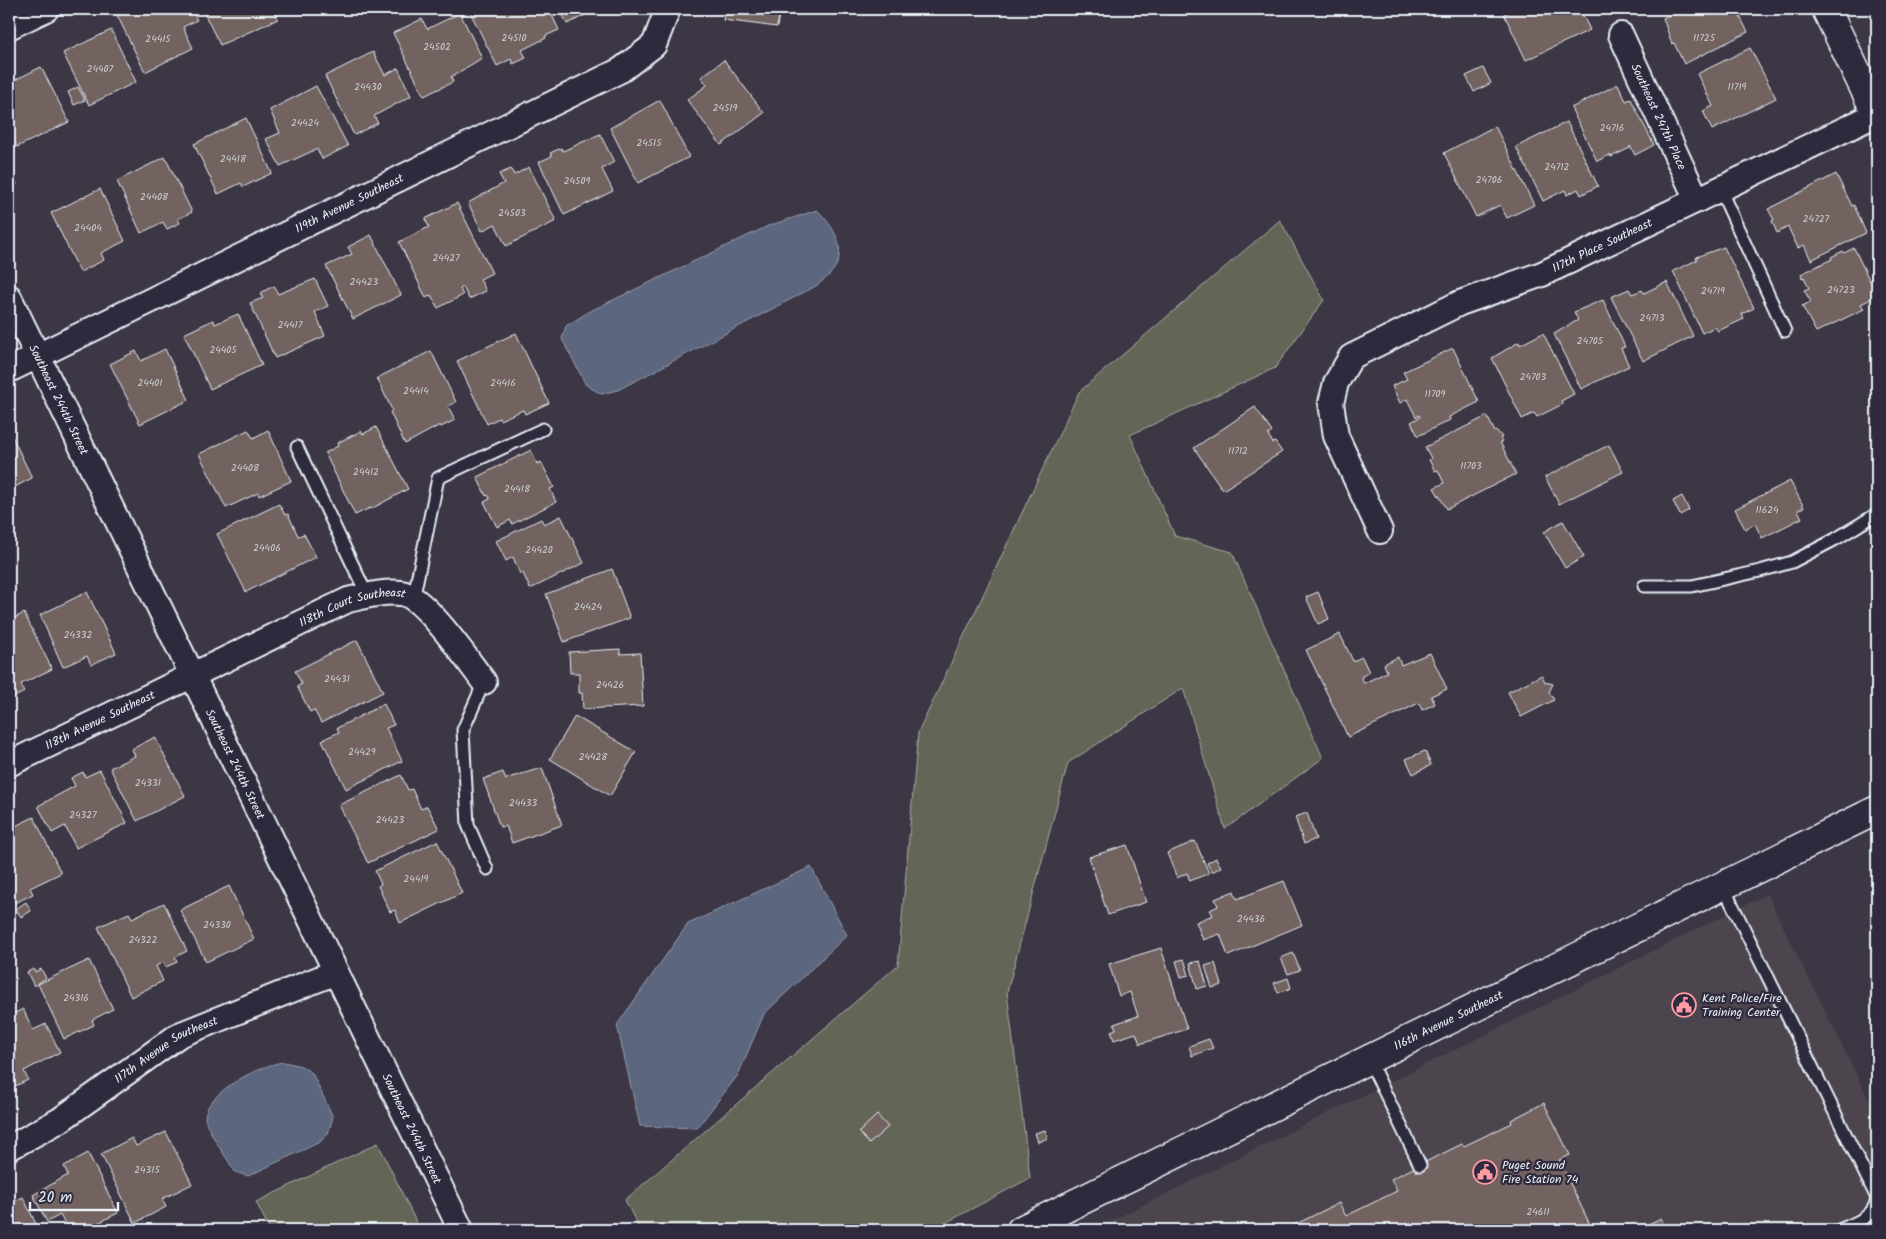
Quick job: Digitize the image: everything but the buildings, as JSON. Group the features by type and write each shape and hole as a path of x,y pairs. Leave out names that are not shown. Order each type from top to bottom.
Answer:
{"main road":[{"path":"1826,9 1877,114"},
{"name":"116th Avenue Southeast","path":"1021,1230 1877,810"}],"street":[{"path":"9,27 46,9"},
{"name":"119th Avenue Southeast","path":"9,370 621,70 654,46 666,10"},
{"name":"Southeast 247th Place","path":"1620,35 1697,200"},
{"name":"117th Place Southeast","path":"1380,531 1336,436 1332,403 1336,383 1351,357 1460,303 1542,274 1877,114"},
{"name":"Southeast 244th Street","path":"9,297 461,1230"},
{"name":"118th Court Southeast","path":"193,676 348,600 380,592 404,593 431,613 484,682"},
{"name":"118th Avenue Southeast","path":"9,764 193,676"},
{"name":"117th Avenue Southeast","path":"9,1148 60,1120 179,1035 336,972"}],"lane":[{"path":"1720,189 1785,331"},
{"path":"413,600 438,478 543,429"},
{"path":"298,447 353,562 367,596"},
{"path":"1644,586 1692,586 1792,562 1877,514"},
{"path":"484,682 463,730 468,825 487,869"},
{"path":"1723,886 1877,1198 1876,1206 1872,1213 1839,1230"},
{"path":"1369,1060 1420,1164"}],"shaded area":[{"name":"Kent Police/Fire Training Center","path":"1767,894 1877,1116 1877,1230 1093,1230"}],"green space":[{"path":"1280,220 1324,300 1275,368 1130,435 1175,536 1232,552 1323,758 1225,829 1183,688 1068,763 1007,992 1030,1178 932,1230 640,1230 625,1200 898,965 918,733 1079,392"},
{"path":"378,1143 420,1230 270,1230 256,1202"}],"water":[{"path":"817,210 834,231 838,240 839,257 837,265 816,286 618,390 601,394 586,385 562,339 566,326 590,311 768,226"},
{"path":"811,867 847,935 764,1014 738,1075 697,1128 640,1126 617,1025 688,924"},
{"path":"284,1062 301,1066 312,1073 333,1117 328,1134 320,1142 248,1176 235,1172 206,1122 205,1117 208,1108 215,1098 237,1081 263,1068"}],"place":[{"name":"Kent Police/Fire Training Center","path":"1684,1005"},
{"name":"Puget Sound Fire Station 74","path":"1485,1172"}]}
